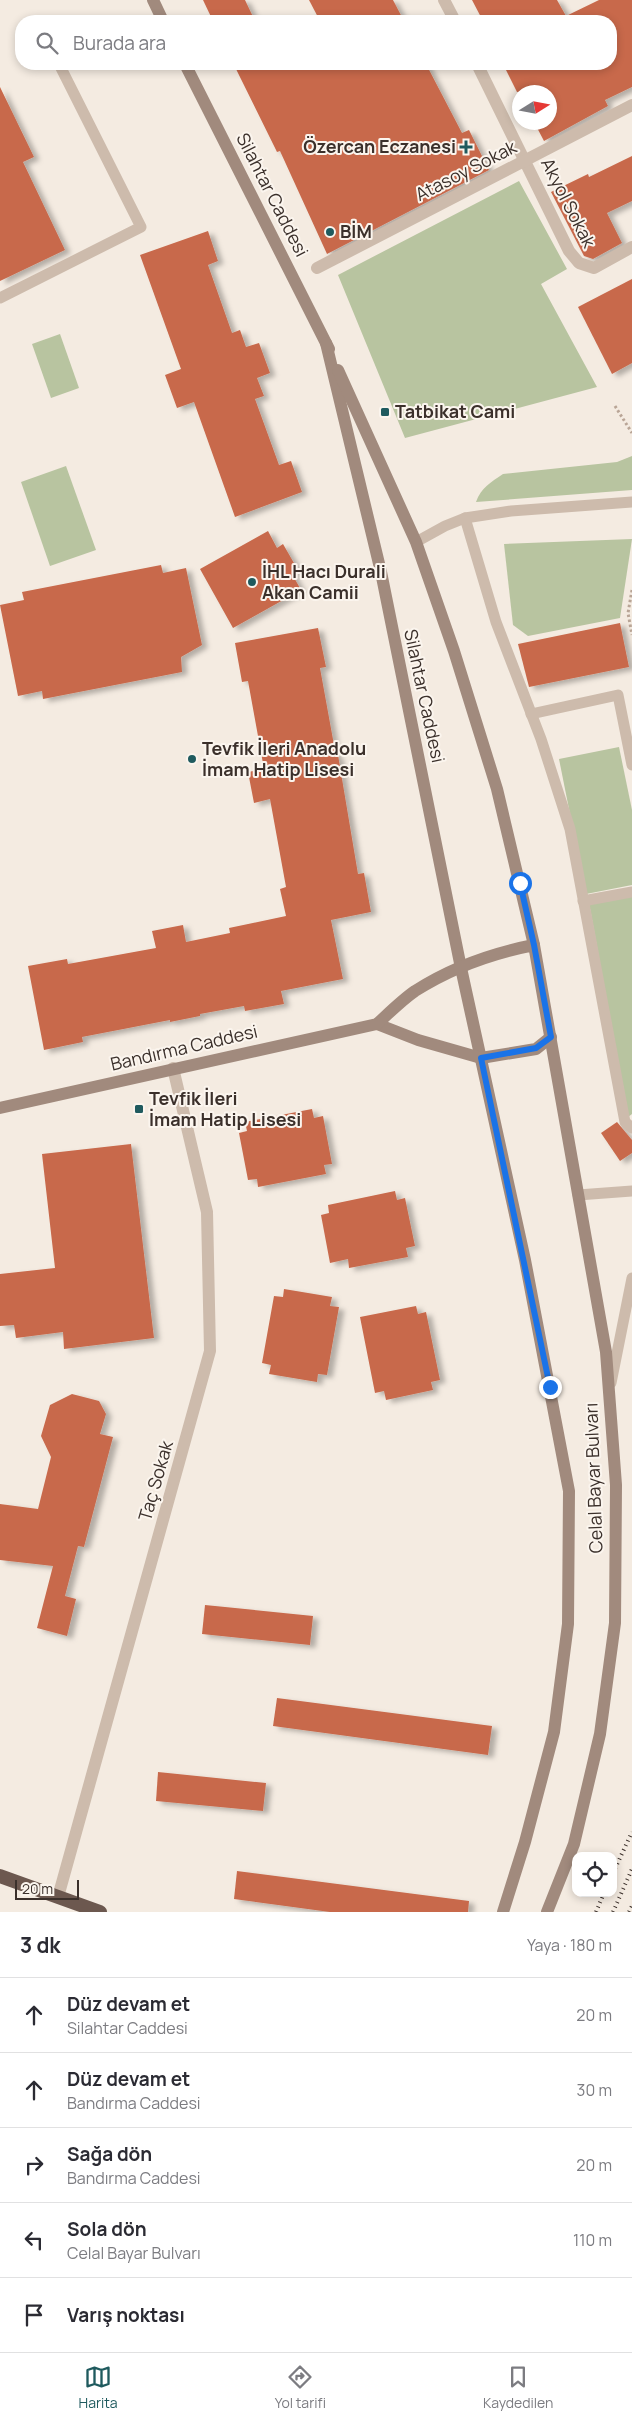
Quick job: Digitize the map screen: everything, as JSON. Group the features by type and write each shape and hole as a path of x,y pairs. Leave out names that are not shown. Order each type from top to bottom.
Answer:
{"highway":[{"path":"0,1876 100,1912"}],"main road":[{"path":"152,0 160,15"},
{"name":"Silahtar Caddesi","path":"188,70 326,343 416,542 454,650 498,788 534,945"},
{"name":"Silahtar Caddesi","path":"326,343 380,572 481,1058"},
{"path":"377,1024 418,1040 481,1058 536,1048 551,1037 534,945"},
{"name":"Bandırma Caddesi","path":"0,1108 377,1024 415,991 498,952 534,945"},
{"name":"Celal Bayar Bulvarı","path":"547,1912 574,1844 600,1734 615,1623 616,1486 606,1352 551,1037"},
{"name":"Celal Bayar Bulvarı","path":"481,1058 526,1260 569,1491 568,1624 554,1732 525,1842 503,1912"}],"street":[{"path":"444,0 452,15"},
{"name":"Akyol Sokak","path":"480,70 526,159 569,251 579,263 594,268 632,247"},
{"name":"Atasoy Sokak","path":"317,268 632,105"},
{"name":"Taç Sokak","path":"58,1897 210,1351 207,1212 173,1068"}],"lane":[{"path":"0,298 141,227 62,70"},
{"path":"416,542 445,526 466,518 511,512 632,502"},
{"path":"466,518 496,622 531,714 570,829 625,1122 632,1128"},
{"path":"531,714 618,695 632,765"},
{"path":"583,901 632,892"},
{"path":"578,1195 632,1191"},
{"path":"609,1394 632,1278"}],"path":[{"path":"615,406 632,433"},
{"path":"632,590 628,613 632,634"}],"green space":[{"path":"519,181 567,269 541,284 597,387 405,438 338,275"},
{"path":"60,334 79,388 51,398 32,344"},
{"path":"632,456 632,490 476,502 484,489 503,474 617,462"},
{"path":"66,466 96,550 50,566 21,482"},
{"path":"632,539 620,618 528,636 513,625 504,544"},
{"path":"619,747 632,810 632,885 586,894 559,759"},
{"path":"632,895 632,1114 628,1117 589,903"}],"building":[{"path":"203,0 245,0 252,15 210,15"},
{"path":"309,0 393,0 401,15 317,15"},
{"path":"472,0 557,0 565,15 480,15"},
{"path":"599,0 632,0 632,87 605,100 608,106 544,141 538,130 557,130 557,85 514,85 506,70 617,70 617,15 568,15"},
{"path":"236,70 429,70 462,133 469,130 489,170 327,254 280,151 277,152"},
{"path":"0,87 34,157 23,162 65,250 0,281"},
{"path":"632,156 632,201 607,213 622,243 593,259 584,256 551,192 588,174 589,177"},
{"path":"208,231 218,261 208,265 232,333 240,330 246,347 259,343 270,373 257,378 264,396 255,399 279,465 291,461 302,492 235,517 194,402 177,408 165,375 181,369 140,255"},
{"path":"632,279 632,363 612,374 578,307"},
{"name":"İHL Hacı Durali Akan Camii","path":"268,531 277,548 283,544 298,570 292,574 301,590 233,628 200,569"},
{"path":"161,565 163,573 186,568 202,645 181,657 182,672 43,699 42,691 18,696 0,605 24,600 22,592"},
{"path":"620,623 629,667 529,687 518,644"},
{"path":"318,628 326,667 320,668 336,756 338,755 358,874 364,873 371,912 331,920 343,979 281,991 284,1004 245,1011 244,1006 200,1014 200,1016 170,1022 170,1020 82,1037 83,1042 44,1050 28,966 67,959 68,964 156,948 152,931 183,925 186,942 230,933 229,928 286,916 280,889 286,887 270,799 254,803 248,772 264,769 248,681 242,682 235,643"},
{"path":"312,1109 314,1118 323,1116 332,1164 324,1165 326,1174 258,1187 257,1179 248,1180 239,1133 247,1131 245,1122"},
{"path":"617,1122 632,1140 632,1153 620,1161 601,1133"},
{"path":"131,1144 154,1338 64,1349 63,1332 16,1338 14,1325 0,1326 0,1274 55,1268 42,1154"},
{"path":"395,1191 397,1200 405,1198 415,1246 406,1248 408,1257 349,1268 348,1259 330,1263 321,1215 329,1213 328,1205"},
{"path":"284,1289 332,1297 330,1306 339,1307 327,1375 318,1374 317,1382 269,1374 271,1365 262,1363 274,1296 283,1297"},
{"path":"416,1306 418,1314 426,1312 440,1380 431,1382 433,1390 386,1400 384,1391 375,1393 360,1317"},
{"path":"72,1394 99,1401 106,1414 100,1434 113,1437 84,1547 78,1546 65,1596 76,1599 67,1636 37,1628 53,1566 0,1560 0,1504 38,1509 51,1457 41,1436 50,1405"},
{"path":"205,1605 313,1616 310,1645 202,1634"},
{"path":"277,1698 492,1726 488,1755 273,1726"},
{"path":"158,1772 266,1783 263,1811 156,1801"},
{"path":"237,1871 469,1901 468,1912 330,1912 234,1899"}],"railway":[{"path":"617,1864 632,1832"},
{"path":"613,1912 632,1869"},
{"path":"596,1912 602,1897"},
{"path":"629,1912 632,1906"}],"place":[{"name":"Özercan Eczanesi","path":"466,147"},
{"name":"BİM","path":"330,232"},
{"name":"Tatbikat Cami","path":"385,412"},
{"name":"İHL Hacı Durali Akan Camii","path":"252,582"},
{"name":"Tevfik İleri Anadolu İmam Hatip Lisesi","path":"192,759"},
{"name":"Tevfik İleri İmam Hatip Lisesi","path":"139,1109"}],"route":[{"path":"520,883 551,1037 536,1048 481,1058 526,1260 550,1387"}]}
